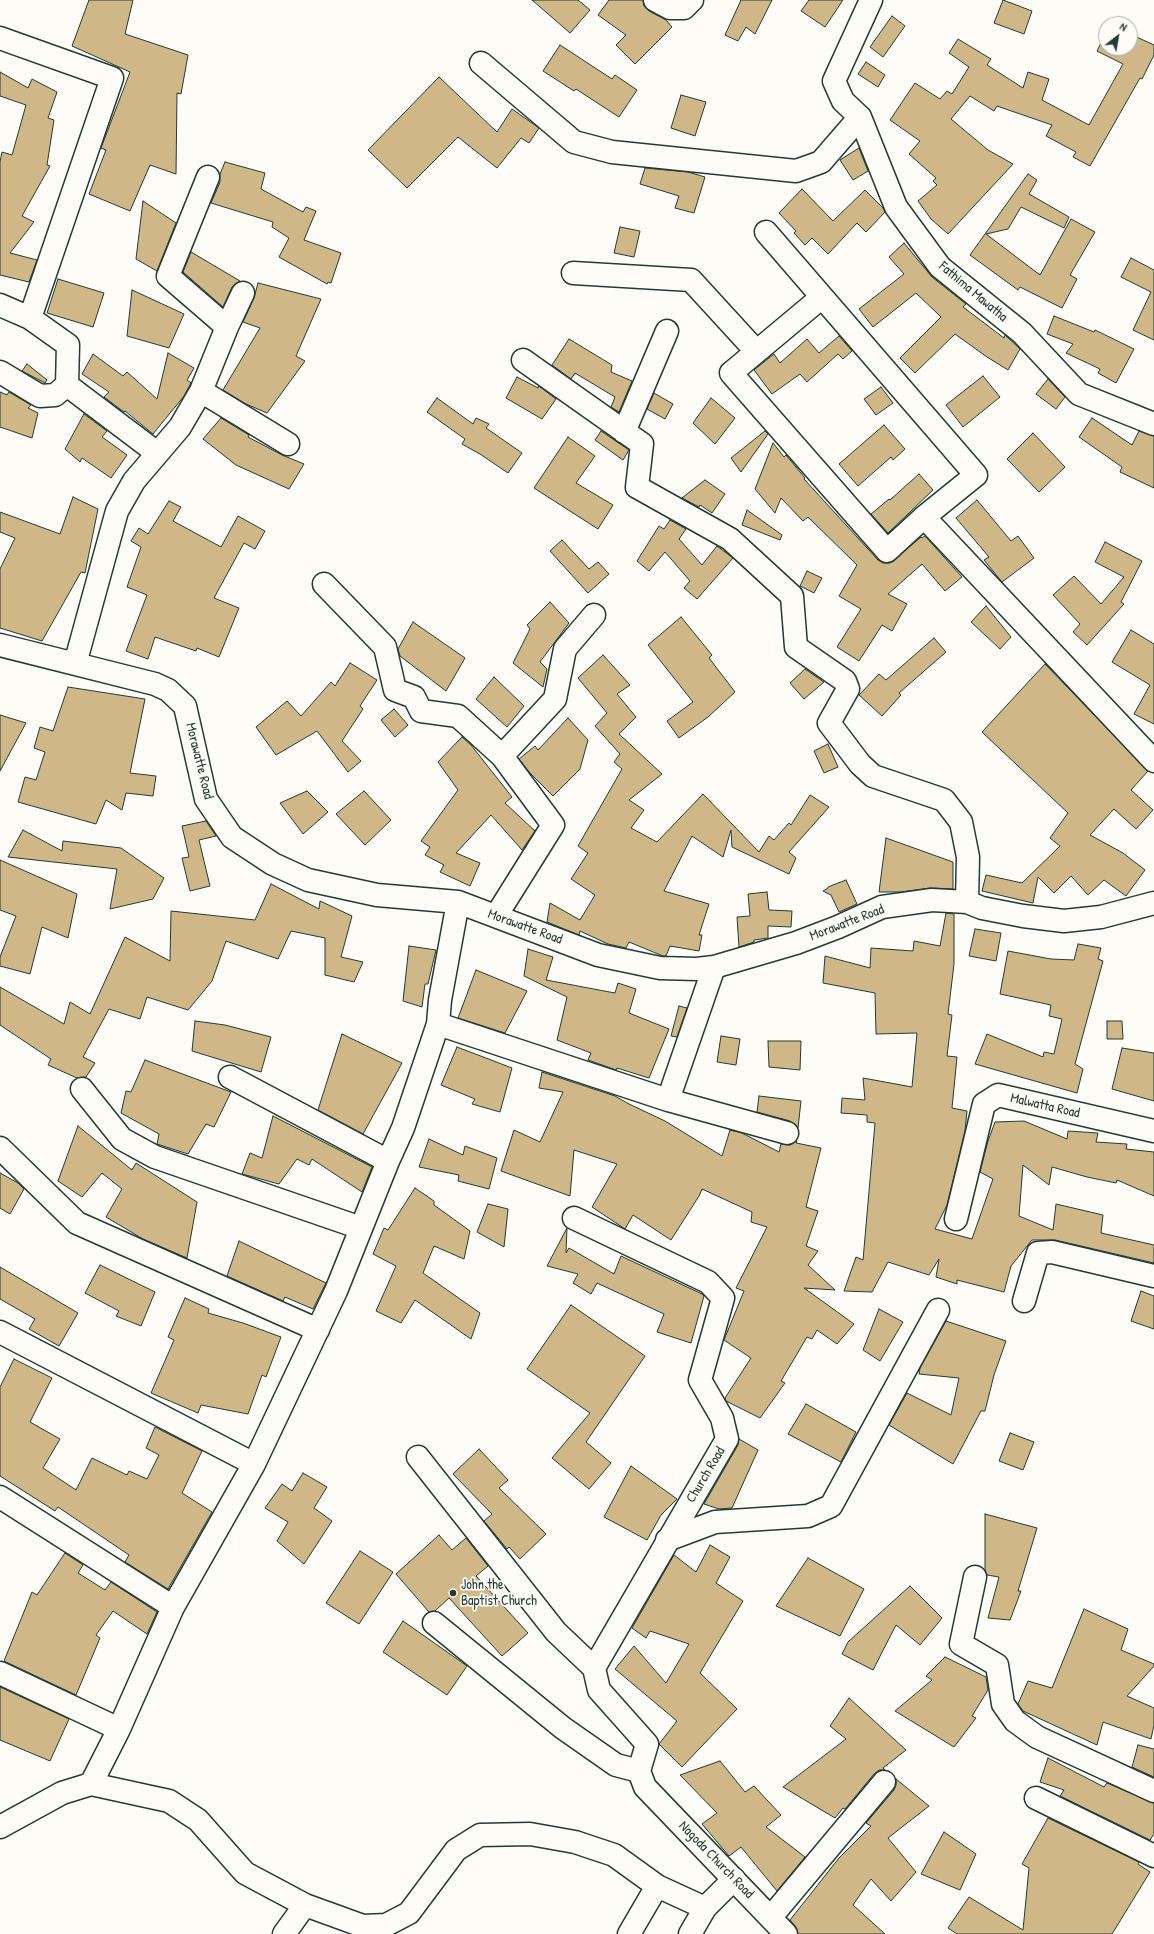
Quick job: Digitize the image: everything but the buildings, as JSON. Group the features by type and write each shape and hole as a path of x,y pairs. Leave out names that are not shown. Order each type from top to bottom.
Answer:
{"street":[{"path":"655,0 670,8 684,8 692,0"},
{"name":"Fathima Mawatha","path":"867,1 834,81 843,101 860,117 896,207 940,267 1022,333 1079,394 1154,424"},
{"path":"0,38 112,78 30,318"},
{"path":"481,63 574,142 612,152 796,171 821,162 860,117"},
{"path":"208,177 168,276 227,327"},
{"path":"766,232 976,475 924,517 887,551 731,373 822,297"},
{"path":"573,273 691,280 756,351"},
{"path":"74,664 117,511 134,481 180,427 201,391 227,327 243,293"},
{"path":"0,305 30,318 68,345 67,385 55,395 40,396 0,372"},
{"path":"624,432 667,331"},
{"path":"523,360 642,444 637,487 730,539 792,596 796,647 845,681 848,689 829,723 860,764 873,776 944,800 951,807 961,822 968,857 967,902"},
{"path":"67,385 157,453"},
{"path":"201,391 288,444"},
{"path":"924,517 1153,758"},
{"path":"324,584 385,647 395,690 414,697 422,711 458,716 502,756 552,825 496,916"},
{"path":"502,756 555,700 565,650 594,615"},
{"name":"Morawatte Road","path":"1,648 155,684 168,690 185,706 206,799 232,837 273,864 308,880 377,895 458,902 598,955 660,968 697,969 714,967 796,943 838,927 882,907 932,900 967,902 982,908 1023,916 1064,921 1101,917 1154,903"},
{"path":"91,1784 119,1729 173,1607 254,1464 318,1330 403,1128 438,1024 440,1000 458,902"},
{"path":"668,1100 714,967"},
{"path":"438,1024 668,1100 787,1133"},
{"path":"230,1077 388,1161"},
{"path":"82,1089 122,1139 155,1157 361,1228"},
{"name":"Malwatta Road","path":"956,1219 984,1104 998,1095 1154,1131"},
{"path":"0,1148 4,1150 77,1223 318,1330"},
{"name":"Church Road","path":"574,1218 708,1282 723,1298 700,1380 722,1418 727,1439 594,1668"},
{"path":"1024,1301 1038,1253 1052,1252 1154,1276"},
{"path":"667,1540 715,1522 808,1516 831,1506 938,1310"},
{"path":"0,1332 254,1464"},
{"path":"418,1458 556,1632 594,1668 599,1690 647,1744 642,1779 616,1765 563,1728 434,1623"},
{"path":"0,1496 173,1607"},
{"path":"975,1577 962,1644 997,1665 1003,1704 1015,1721 1036,1737 1154,1790"},
{"path":"0,1673 119,1729"},
{"name":"Nagoda Church Road","path":"642,1779 786,1934"},
{"path":"771,1917 884,1782"},
{"path":"0,1827 62,1793 91,1784 170,1801 198,1820 245,1873 305,1905 363,1926 386,1925 409,1913 456,1850 480,1835 530,1834 575,1842 614,1855 657,1886 705,1908"},
{"path":"1036,1798 1154,1856"},
{"path":"690,1934 705,1908 734,1879"},
{"path":"629,1934 657,1886"},
{"path":"284,1934 305,1905"}],"place":[{"name":"John the Baptist Church","path":"453,1593"}]}
